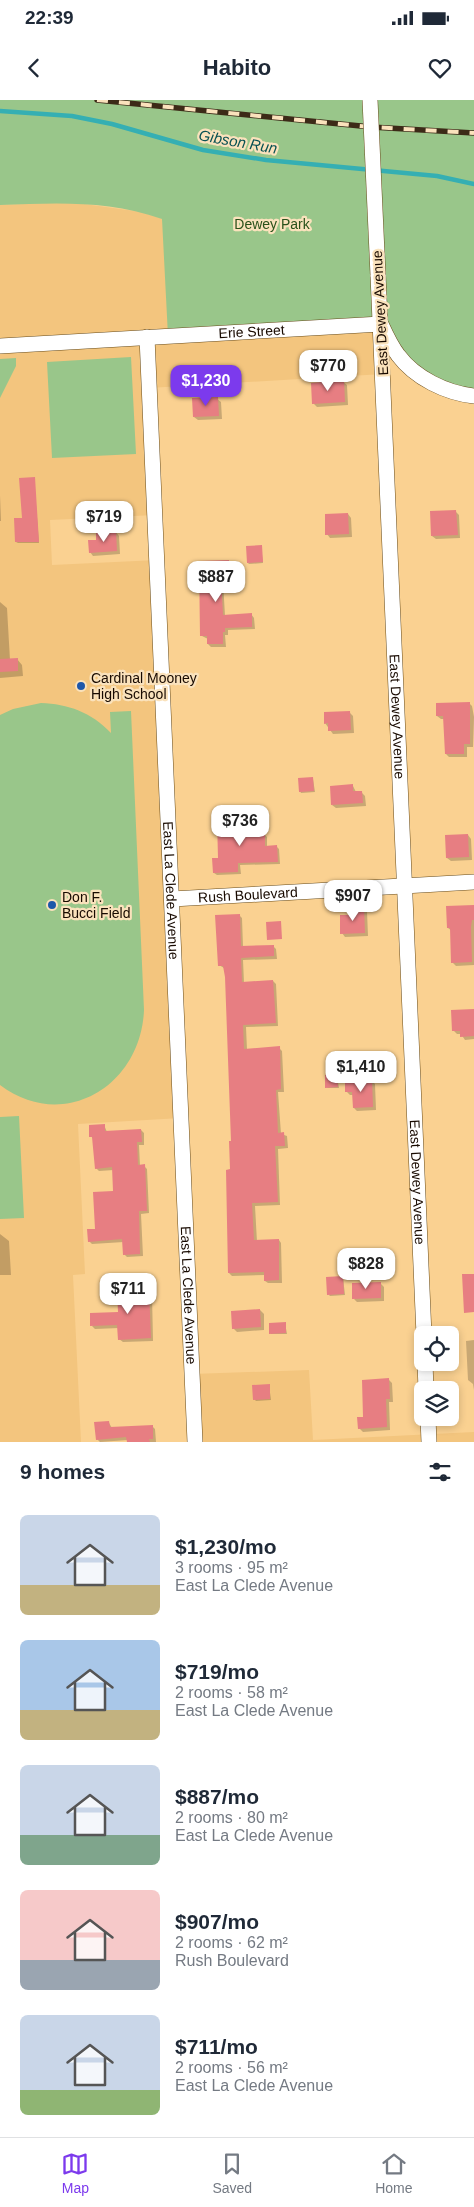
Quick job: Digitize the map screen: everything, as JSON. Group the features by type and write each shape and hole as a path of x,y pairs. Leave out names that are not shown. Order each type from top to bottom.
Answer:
{"street":[{"name":"East Dewey Avenue","path":"370,100 424,1326"},
{"name":"Erie Street","path":"0,346 381,324"},
{"path":"381,324 397,354 417,374 444,389 474,396"},
{"name":"East La Clede Avenue","path":"147,337 195,1442"},
{"name":"Rush Boulevard","path":"172,899 474,882"},
{"path":"428,1426 429,1442"}],"shaded area":[{"name":"Cardinal Mooney High School","path":"70,202 142,212 163,219 381,324 383,374 149,388 155,515 50,520 52,565 157,560 181,1118 78,1124 85,1274 73,1275 81,1442 0,1442 0,205"},
{"path":"309,1370 313,1440 474,1432 474,1442 195,1442 192,1374"}],"green space":[{"name":"Dewey Park","path":"0,100 474,100 474,396 417,374 381,324 168,336 162,219 122,209 82,204 0,205"},
{"path":"131,357 136,454 52,458 47,362"},
{"path":"16,358 16,366 0,398 0,359"},
{"path":"41,703 61,705 79,710 111,733 110,712 131,711 144,1010 140,1037 129,1061 114,1080 95,1094 73,1102 49,1104 24,1099 0,1085 0,715 13,709"},
{"path":"19,1116 24,1218 0,1219 0,1117"}],"building":[{"path":"344,380 345,402 312,404 311,383"},
{"path":"218,397 219,416 193,417 192,398"},
{"path":"35,477 39,542 15,542 14,518 22,518 19,478"},
{"path":"456,510 458,535 431,536 430,511"},
{"path":"348,513 349,534 325,535 325,514"},
{"path":"116,531 117,551 89,553 88,540 96,540 96,532"},
{"path":"262,545 263,562 247,563 246,546"},
{"path":"229,560 230,578 221,578 223,615 252,613 252,627 225,628 223,644 207,644 207,636 200,636 199,561"},
{"path":"18,658 18,671 0,672 0,659"},
{"path":"470,702 470,744 464,744 464,754 445,754 443,716 436,716 436,703"},
{"path":"350,711 351,730 328,731 328,723 324,724 324,712"},
{"path":"313,777 314,791 299,792 298,778"},
{"path":"353,784 353,791 362,791 363,803 331,805 330,786"},
{"path":"240,818 241,834 265,833 265,846 277,845 278,862 238,863 238,872 213,873 212,858 218,858 217,819"},
{"path":"468,834 469,857 446,858 445,835"},
{"path":"474,905 474,920 472,920 471,927 472,962 451,963 450,928 447,928 446,906"},
{"path":"350,907 364,907 365,933 340,934 340,915 350,915"},
{"path":"240,914 241,946 274,945 274,956 241,958 242,982 273,980 276,1023 243,1025 244,1049 280,1046 281,1089 276,1090 278,1133 284,1132 285,1146 275,1146 278,1202 252,1203 254,1240 279,1239 279,1280 264,1281 264,1272 228,1273 226,1170 230,1169 229,1141 231,1141 225,977 223,966 218,966 215,915"},
{"path":"281,921 282,939 267,940 266,922"},
{"path":"474,1009 474,1036 460,1037 460,1031 452,1031 451,1010"},
{"path":"325,1075 337,1075 338,1087 325,1088"},
{"path":"372,1079 373,1107 353,1108 352,1092 345,1092 345,1081"},
{"path":"105,1124 105,1131 141,1129 142,1142 137,1142 138,1165 145,1164 147,1211 139,1211 140,1254 123,1255 122,1239 88,1242 87,1229 95,1229 93,1192 113,1191 112,1167 95,1169 92,1137 89,1137 89,1125"},
{"path":"462,1274 474,1274 474,1312 464,1313"},
{"path":"343,1276 344,1294 327,1295 326,1277"},
{"path":"381,1282 381,1298 352,1299 352,1283"},
{"path":"149,1289 151,1338 118,1340 117,1325 90,1326 90,1313 118,1312 117,1291"},
{"path":"260,1309 261,1327 232,1329 231,1311"},
{"path":"286,1322 286,1333 269,1334 269,1323"},
{"path":"389,1378 390,1399 386,1399 387,1427 358,1429 357,1417 363,1417 362,1380"},
{"path":"270,1384 270,1399 253,1400 252,1385"},
{"path":"109,1421 110,1427 153,1425 153,1439 149,1439 150,1442 127,1442 126,1437 96,1440 94,1422"}],"waterway":[{"name":"Gibson Run","path":"0,111 72,116 112,124 203,150 266,160 437,176 474,184"}],"railway":[{"path":"97,100 371,127 474,133"}],"place":[{"name":"Cardinal Mooney High School","path":"81,686"},
{"name":"Don F. Bucci Field","path":"52,905"}]}
